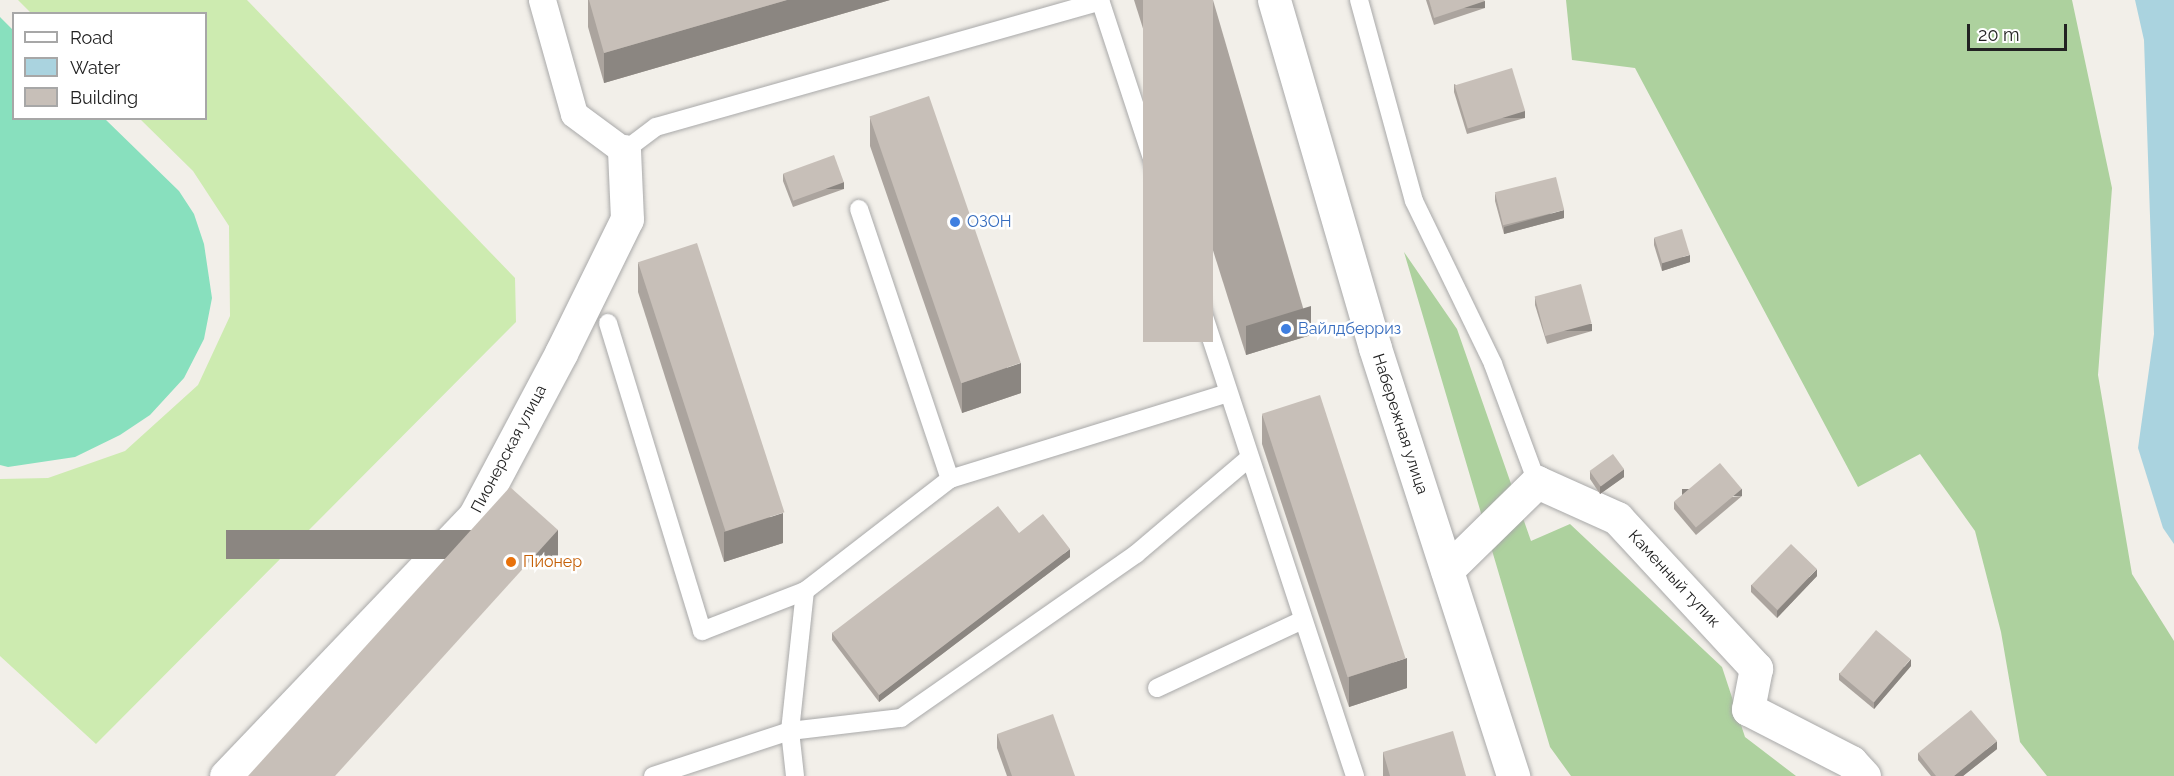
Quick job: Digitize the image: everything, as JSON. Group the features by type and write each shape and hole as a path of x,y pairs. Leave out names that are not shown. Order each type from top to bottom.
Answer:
{"street":[{"path":"542,0 574,114 624,151"},
{"name":"Набережная улица","path":"1274,0 1375,348 1513,776"},
{"name":"Пионерская улица","path":"226,776 475,514 561,353 627,219 624,151"},
{"path":"1447,570 1537,482"},
{"name":"Каменный тупик","path":"1537,482 1617,518 1625,526 1756,668 1748,709 1851,762 1864,776"}],"lane":[{"path":"624,151 656,127 1100,0 1355,776"},
{"path":"1359,0 1414,201 1493,364 1537,482"},
{"path":"859,209 950,479"},
{"path":"608,323 702,631 805,591 950,479 1228,393"},
{"path":"652,776 790,731 901,718 1136,554 1249,458"},
{"path":"795,776 790,731 805,591"},
{"path":"1157,688 1303,620"}],"green space":[{"path":"18,0 247,0 515,278 516,322 96,744 0,656 0,479 48,478 125,451 198,385 230,316 229,226 193,171 141,120 207,120 207,12 30,12"},
{"path":"1566,0 2072,0 2112,188 2098,375 2132,574 2174,641 2174,776 2047,776 2020,742 2001,632 1975,531 1920,454 1858,487 1635,68 1572,60"},
{"path":"0,17 12,29 12,120 106,120 179,191 194,214 204,244 212,298 204,339 184,378 150,415 120,435 75,457 8,467 0,465"},
{"path":"1404,252 1457,329 1531,541 1570,524 1722,667 1745,737 1796,776 1571,776 1550,747"}],"water":[{"path":"2135,0 2174,0 2174,544 2163,528 2138,448 2154,334 2144,40"}],"building":[{"path":"589,0 787,0 604,53"},
{"path":"1143,0 1213,0 1213,342 1143,342"},
{"path":"1429,0 1484,0 1485,1 1434,18"},
{"path":"1512,68 1525,111 1468,129 1455,86"},
{"path":"929,96 1021,363 961,383 869,117"},
{"path":"834,155 844,182 793,201 783,173"},
{"path":"1556,177 1564,210 1503,225 1495,192"},
{"path":"1682,229 1690,255 1662,263 1654,237"},
{"path":"697,243 784,512 725,531 638,262"},
{"path":"1581,284 1592,324 1545,336 1535,296"},
{"path":"1320,395 1406,658 1348,677 1262,414"},
{"path":"1613,454 1624,469 1601,486 1590,471"},
{"path":"1720,463 1742,489 1696,528 1674,502"},
{"path":"510,487 558,530 335,776 248,776"},
{"path":"998,506 1019,533 1043,514 1070,549 879,695 832,633"},
{"path":"1791,544 1817,569 1777,610 1751,585"},
{"path":"1876,630 1910,659 1874,703 1839,674"},
{"path":"1971,710 1997,741 1954,776 1936,776 1918,753"},
{"path":"1053,714 1075,776 1012,776 997,734"},
{"path":"1453,731 1466,776 1390,776 1383,752"}],"place":[{"name":"ОЗОН","path":"955,222"},
{"name":"Вайлдберриз","path":"1286,329"},
{"name":"Пионер","path":"511,562"}]}
